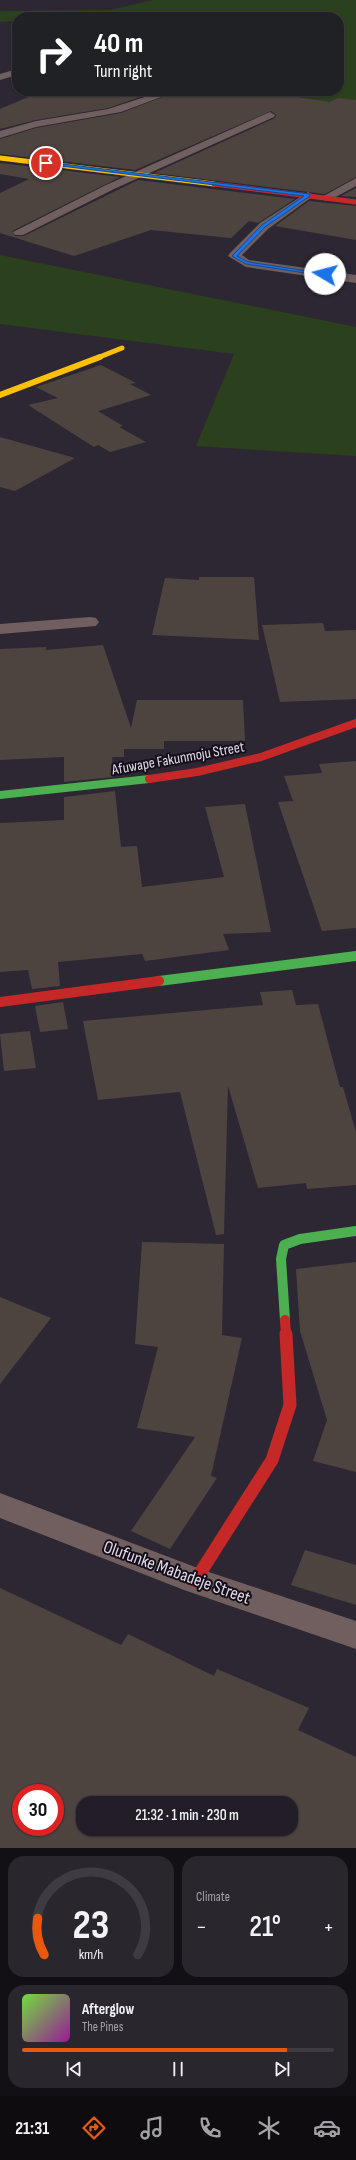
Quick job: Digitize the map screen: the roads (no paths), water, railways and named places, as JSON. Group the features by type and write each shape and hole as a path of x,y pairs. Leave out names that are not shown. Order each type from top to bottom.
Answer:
{"street":[{"path":"0,77 12,73"},
{"path":"0,135 15,128 36,123 124,109 159,96"},
{"path":"19,232 110,187 270,115"},
{"path":"0,158 356,202"},
{"path":"326,198 356,181"},
{"path":"308,195 264,226 234,256 246,263 356,278"},
{"path":"0,395 122,348"},
{"path":"0,629 90,622"},
{"name":"Afuwape Fakunmoju Street","path":"0,795 95,787 197,771 262,756 356,723"},
{"path":"0,1002 356,956"},
{"path":"195,1580 272,1460 290,1405 281,1259 284,1245 300,1239 356,1231"},
{"name":"Olufunke Mabadeje Street","path":"0,1505 195,1580 356,1635"}]}
